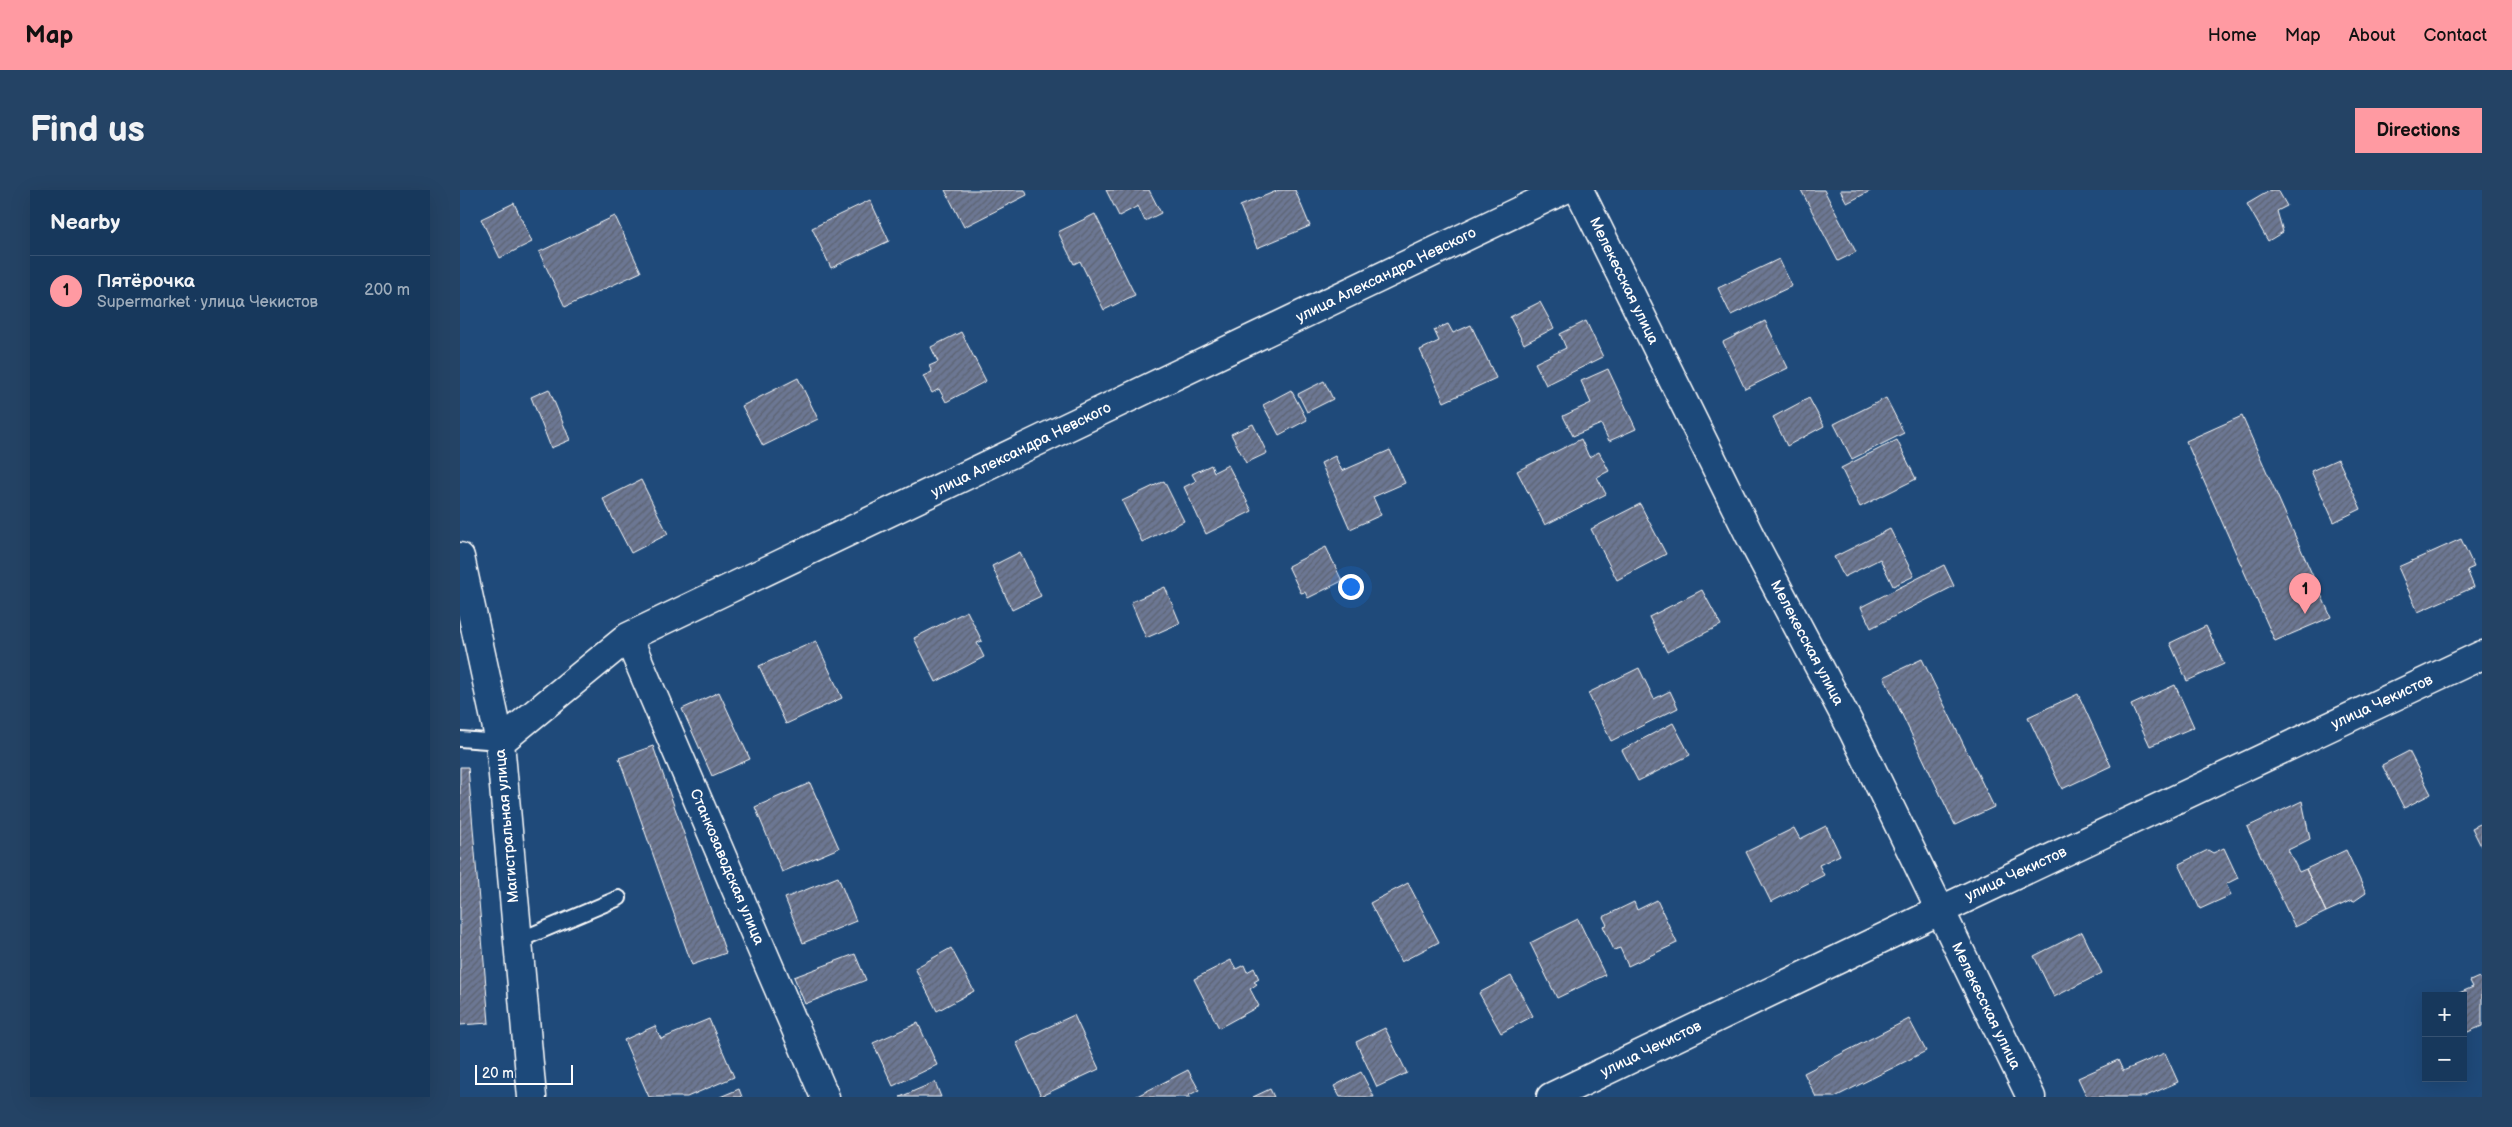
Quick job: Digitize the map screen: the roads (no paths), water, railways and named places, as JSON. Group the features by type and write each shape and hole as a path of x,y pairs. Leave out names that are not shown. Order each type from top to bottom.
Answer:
{"street":[{"name":"улица Александра Невского","path":"500,742 628,637 1563,190"},
{"name":"Мелекесская улица","path":"1579,190 1749,534 1853,731 2032,1097"},
{"name":"Магистральная улица","path":"460,557 500,742 532,1097"},
{"name":"Станкозаводская улица","path":"628,637 825,1097"},
{"name":"улица Чекистов","path":"1551,1097 1939,910 2482,655"}],"lane":[{"path":"460,739 500,742"},
{"path":"518,940 619,898"}],"place":[{"name":"Пятёрочка","path":"2305,614"}]}
